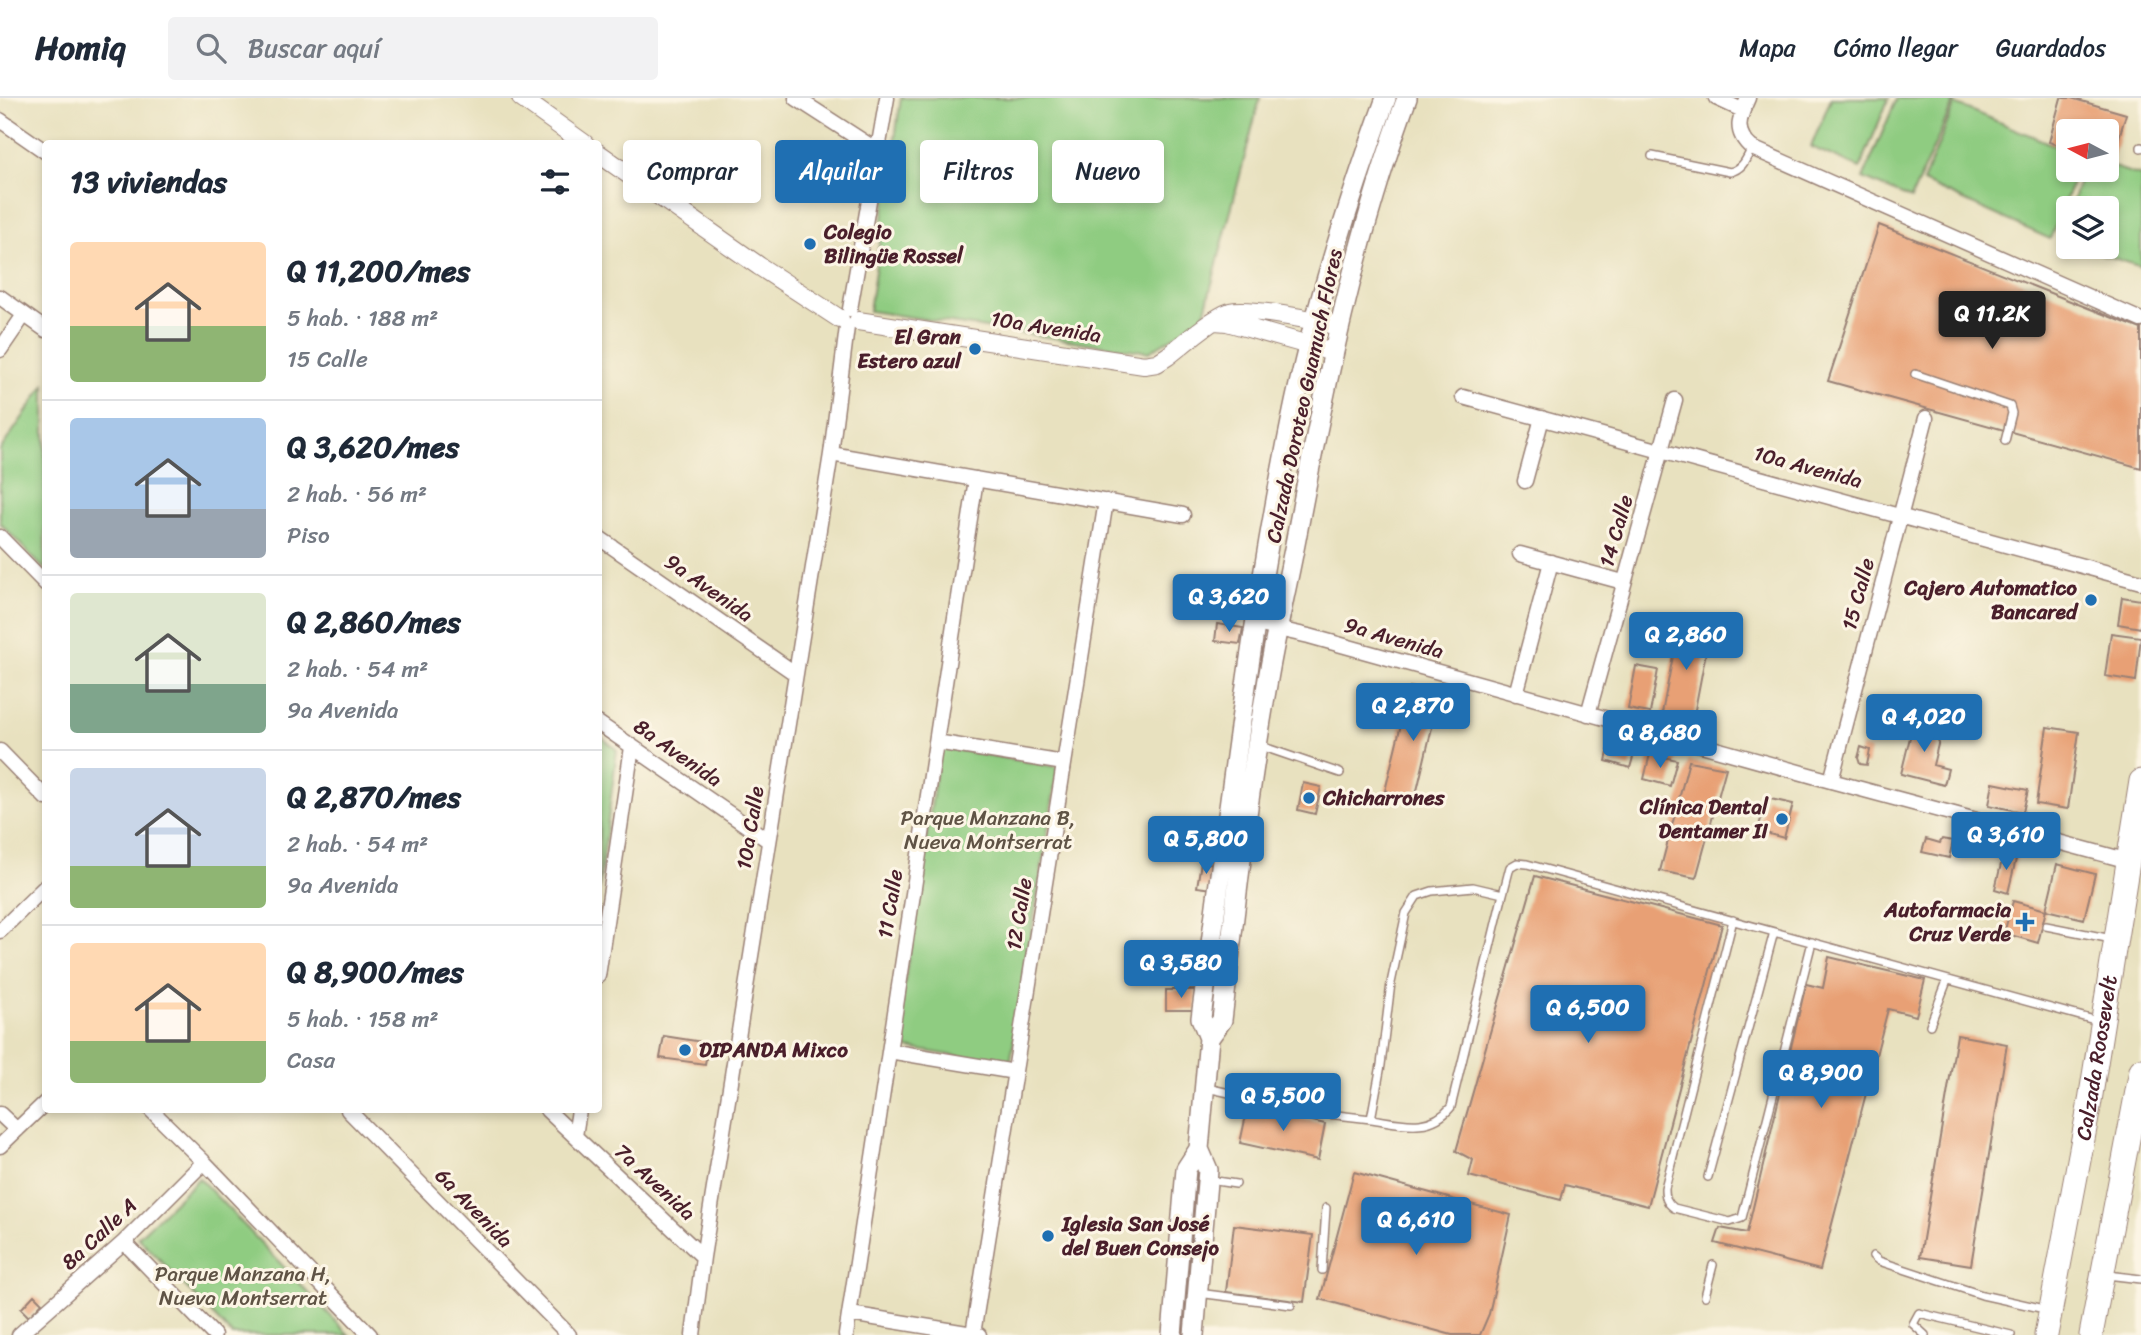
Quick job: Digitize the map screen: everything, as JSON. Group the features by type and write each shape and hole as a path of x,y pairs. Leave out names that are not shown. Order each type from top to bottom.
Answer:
{"highway":[{"name":"Calzada Roosevelt","path":"2046,1335 2089,1107 2141,781"},
{"path":"2091,1335 2135,1144 2140,1079"},
{"path":"2061,1335 2096,1153 2089,1107"}],"main road":[{"name":"Calzada Doroteo Guamuch Flores","path":"1194,1335 1208,1170 1199,1149 1209,1038 1201,1017 1239,726 1291,421 1315,320 1386,98"},
{"name":"Calzada Doroteo Guamuch Flores","path":"1209,1038 1222,1020 1245,828 1268,678 1333,352 1389,148 1407,98"},
{"name":"Calzada Doroteo Guamuch Flores","path":"1172,1335 1186,1169 1199,1149"}],"street":[{"path":"521,98 579,140"},
{"path":"796,98 861,140"},
{"name":"10a Calle","path":"880,140 887,98"},
{"path":"1716,98 1745,104 1738,125 1743,141 1752,148 2141,320"},
{"path":"0,120 42,149"},
{"name":"10a Avenida","path":"602,156 759,266 811,300 848,318 1144,365 1157,363 1230,312 1247,311 1339,326"},
{"name":"10a Calle","path":"693,1335 703,1256 831,454 848,318 869,203"},
{"path":"0,297 42,327"},
{"path":"0,349 24,315"},
{"path":"1215,321 1333,352"},
{"name":"10a Avenida","path":"1462,397 2141,582"},
{"name":"14 Calle","path":"1588,714 1675,400"},
{"path":"1525,481 1542,418"},
{"name":"15 Calle","path":"1831,781 1926,418"},
{"path":"831,454 1183,515"},
{"name":"11 Calle","path":"846,1335 975,479"},
{"name":"12 Calle","path":"976,1335 1106,502"},
{"path":"0,537 42,580"},
{"name":"9a Avenida","path":"602,540 796,674"},
{"path":"1520,554 1623,582"},
{"path":"1516,694 1550,562"},
{"name":"9a Avenida","path":"1255,624 1279,628 2129,861"},
{"name":"8a Avenida","path":"602,726 769,841"},
{"path":"936,742 1064,763"},
{"path":"602,949 632,747"},
{"path":"0,751 42,794"},
{"path":"0,932 42,891"},
{"path":"889,1051 1015,1072"},
{"path":"0,1146 42,1106"},
{"path":"154,1113 204,1161 370,1335"},
{"name":"6a Avenida","path":"351,1113 569,1335"},
{"name":"7a Avenida","path":"550,1113 703,1256"},
{"path":"575,1136 579,1113"},
{"path":"0,1114 17,1130"},
{"name":"8a Calle A","path":"19,1335 124,1242 204,1161"},
{"path":"124,1242 214,1335"},
{"path":"849,1314 976,1335"}],"lane":[{"path":"1652,156 1730,172 1742,167 1752,148"},
{"path":"1915,374 2010,406 2012,413 2005,441"},
{"path":"1258,745 1340,773"},
{"path":"1204,1088 1319,1113 1412,1125 1444,1116 1451,1107 1510,867 1517,863 1733,920 1947,981 2042,1004 2102,1023"},
{"path":"1371,1119 1391,983 1406,913 1417,896 1432,891 1473,887 1503,894"},
{"path":"1733,920 1665,1188 1668,1203 1674,1208 1730,1222 1742,1218 1812,942"},
{"path":"2046,926 2116,940"},
{"path":"1708,1177 1774,932"},
{"path":"1930,1025 1947,981"},
{"path":"1207,1180 1236,1184"},
{"path":"1322,1270 1326,1208"},
{"path":"1873,1256 1879,1261 1982,1295 2051,1310"},
{"path":"1705,1296 1713,1265"},
{"path":"2103,1274 2141,1279"},
{"path":"1197,1293 1291,1306"},
{"path":"1925,1335 1913,1324 1919,1313 2011,1335"}],"green space":[{"path":"901,98 1260,98 1203,318 1149,352 869,311 885,203 906,203 906,140 895,140"},
{"path":"1831,98 1889,98 1860,168 1811,147"},
{"path":"1897,98 1955,99 1911,199 1863,178"},
{"path":"1955,104 2056,146 2056,182 2072,182 2067,196 2056,196 2056,224 2050,239 1923,182"},
{"path":"2119,169 2141,176 2141,267 2117,259 2119,196 2074,196 2079,182 2119,182"},
{"path":"42,389 42,567 0,523 0,450"},
{"path":"602,738 617,750 602,867"},
{"name":"Parque Manzana B, Nueva Montserrat","path":"940,747 1058,767 1010,1065 895,1046"},
{"name":"Parque Manzana H, Nueva Montserrat","path":"199,1178 349,1335 232,1335 138,1237"}],"building":[{"path":"2061,98 2071,98 2126,114 2119,138 2119,119 2056,119 2056,144 2049,142"},
{"path":"1879,225 2141,329 2141,468 1828,381"},
{"path":"2122,597 2141,600 2141,628 2118,624"},
{"path":"1217,624 1243,628 1240,644 1215,641"},
{"path":"1679,625 1710,631 1693,720 1662,713"},
{"path":"2111,633 2141,637 2136,681 2105,676"},
{"path":"1636,666 1658,670 1650,713 1628,709"},
{"path":"1410,687 1440,694 1415,799 1385,791"},
{"path":"1914,721 1942,728 1933,765 1948,769 1944,785 1901,774"},
{"path":"2047,727 2079,732 2068,809 2036,804"},
{"path":"1610,744 1635,750 1630,768 1606,761"},
{"path":"1861,747 1870,750 1867,765 1860,764 1858,758"},
{"path":"1650,754 1677,760 1670,786 1644,779"},
{"path":"1689,761 1726,768 1696,878 1660,871"},
{"name":"Chicharrones","path":"1303,783 1321,787 1315,814 1298,810"},
{"path":"1993,783 2028,790 2023,812 1989,805"},
{"path":"1766,798 1793,804 1784,838 1758,831"},
{"path":"1926,839 1940,843 1942,839 1953,841 1949,858 1922,852"},
{"path":"2004,852 2017,855 2008,893 1995,889"},
{"path":"1201,862 1216,864 1212,889 1197,887"},
{"path":"2057,864 2095,874 2084,919 2046,910"},
{"path":"1535,876 1722,925 1648,1206 1565,1185 1561,1200 1469,1176 1473,1160 1456,1151"},
{"name":"Autofarmacia Cruz Verde","path":"2013,901 2046,910 2038,943 2004,933"},
{"path":"1829,957 1925,980 1916,1016 1888,1009 1820,1270 1715,1243 1720,1228 1747,1233 1806,984 1823,988"},
{"path":"1166,990 1196,990 1196,1010 1166,1010"},
{"path":"1957,1035 2007,1044 1971,1265 1920,1257"},
{"name":"DIPANDA Mixco","path":"664,1036 709,1043 705,1064 660,1058"},
{"path":"1248,1106 1325,1124 1318,1160 1240,1143"},
{"path":"1354,1172 1511,1215 1489,1314 1480,1335 1452,1335 1320,1299"},
{"path":"1234,1225 1313,1235 1304,1302 1226,1292"},
{"path":"34,1295 42,1303 29,1317 21,1309"}],"place":[{"name":"Colegio Bilingüe Rossel","path":"810,244"},
{"name":"El Gran Estero azul","path":"975,349"},
{"name":"Cajero Automatico Bancared","path":"2091,600"},
{"name":"Chicharrones","path":"1309,798"},
{"name":"Clínica Dental Dentamer II","path":"1782,819"},
{"name":"Autofarmacia Cruz Verde","path":"2025,922"},
{"name":"DIPANDA Mixco","path":"685,1050"},
{"name":"Iglesia San José del Buen Consejo","path":"1048,1236"}]}
